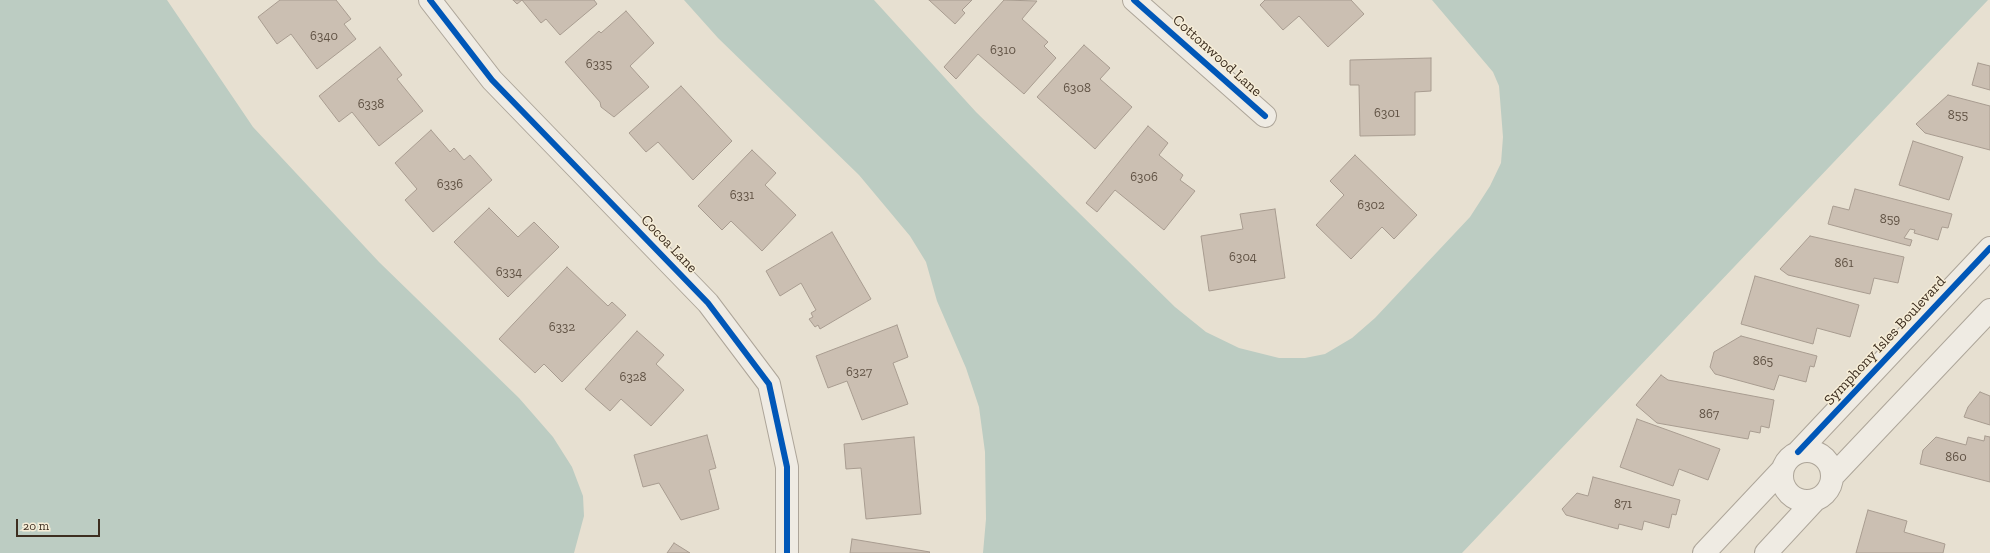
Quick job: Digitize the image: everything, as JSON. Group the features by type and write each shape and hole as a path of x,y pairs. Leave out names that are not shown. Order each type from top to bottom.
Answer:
{"street":[{"name":"Cocoa Lane","path":"430,0 492,80 708,303 769,384 787,466 787,553"},
{"name":"Cottonwood Lane","path":"1134,0 1265,116"},
{"name":"Symphony Isles Boulevard","path":"1798,452 1990,248"},
{"path":"1766,553 1815,500 1827,491 1833,476 1990,310"},
{"path":"1704,553 1782,470 1791,456 1798,452 1806,451 1822,455 1828,461 1833,476"},
{"path":"1782,470 1783,486 1792,497 1799,501 1815,500"}],"shaded area":[{"path":"0,0 167,0 253,127 379,262 519,398 553,437 572,467 583,496 584,516 574,553 0,553"},
{"path":"684,0 874,0 976,112 1175,307 1206,332 1239,348 1279,358 1305,358 1325,354 1352,338 1375,318 1470,217 1490,186 1501,163 1503,137 1499,86 1493,72 1432,0 1988,0 1462,553 983,553 986,519 985,452 979,407 966,368 937,301 926,262 910,236 859,175 718,38"}],"building":[{"path":"280,0 336,0 351,19 344,24 356,39 317,69 291,34 277,44 258,17"},
{"path":"513,0 522,0 517,4"},
{"path":"522,0 594,0 597,4 560,35 546,19 541,23"},
{"path":"929,0 972,0 962,10 965,13 955,24"},
{"path":"1004,0 1037,1 1022,19 1048,42 1044,46 1056,58 1024,94 978,54 956,79 944,67"},
{"path":"1265,0 1351,0 1364,14 1328,47 1299,16 1283,30 1260,5"},
{"path":"626,11 654,43 630,66 649,87 614,117 601,107 600,102 565,62 599,31 601,33"},
{"path":"1084,45 1110,68 1100,79 1132,107 1095,149 1037,97"},
{"path":"380,47 402,75 397,79 423,111 379,146 352,112 339,122 319,96"},
{"path":"1431,58 1431,91 1415,92 1415,135 1360,136 1359,85 1350,85 1350,60"},
{"path":"1978,63 1990,66 1990,90 1972,85"},
{"path":"681,86 732,141 693,180 658,142 646,152 629,133"},
{"path":"1948,95 1990,106 1990,150 1925,133 1916,124"},
{"path":"1148,126 1168,143 1159,155 1183,175 1180,180 1195,191 1164,230 1115,190 1097,212 1086,203"},
{"path":"431,130 450,152 454,148 464,160 470,155 492,180 433,232 405,200 417,189 395,163"},
{"path":"1913,141 1963,157 1949,200 1899,185"},
{"path":"752,150 776,173 765,185 796,215 762,251 731,221 722,230 698,206"},
{"path":"1355,155 1417,215 1394,239 1382,227 1351,259 1316,225 1344,195 1330,181"},
{"path":"1855,189 1952,214 1948,228 1942,227 1938,240 1914,233 1915,230 1910,229 1904,238 1912,240 1910,246 1828,224 1833,206 1849,210"},
{"path":"489,208 518,237 534,222 559,247 508,297 454,242"},
{"path":"1275,209 1285,278 1209,291 1201,236 1243,229 1240,214"},
{"path":"832,232 871,299 820,329 818,325 815,327 809,319 813,317 811,313 816,310 801,283 780,296 766,271"},
{"path":"1810,236 1904,257 1898,283 1874,278 1870,294 1788,275 1780,269"},
{"path":"567,267 608,306 612,302 626,315 562,382 544,364 535,373 499,339"},
{"path":"1755,276 1859,305 1850,337 1817,328 1813,344 1741,324"},
{"path":"897,325 908,357 893,363 908,404 862,420 847,381 828,388 816,356"},
{"path":"637,331 664,355 656,364 684,390 651,426 621,399 610,411 585,389"},
{"path":"1741,336 1817,356 1814,367 1810,366 1806,382 1779,375 1774,390 1715,374 1710,367 1714,352"},
{"path":"1661,375 1668,380 1774,400 1769,428 1761,426 1760,433 1750,431 1748,439 1657,423 1636,405"},
{"path":"1980,392 1990,396 1990,425 1964,417 1968,407"},
{"path":"1637,419 1720,449 1708,480 1679,469 1673,486 1620,467"},
{"path":"707,435 716,468 709,470 719,509 681,520 659,483 643,487 634,455"},
{"path":"1985,436 1990,437 1990,482 1920,464 1923,450 1936,437 1966,445 1968,437 1984,441"},
{"path":"914,437 921,514 866,519 861,468 846,469 844,444"},
{"path":"1593,477 1680,500 1676,515 1672,514 1669,528 1644,521 1642,530 1619,524 1618,529 1566,515 1562,509 1577,493 1588,496"},
{"path":"1868,510 1907,521 1904,532 1945,544 1943,553 1856,553"},
{"path":"852,539 930,552 850,553"},
{"path":"674,543 690,553 667,553"}],"cycle path":[{"path":"430,0 492,80 708,303 769,384 787,467 787,553"},
{"path":"1134,0 1265,116"},
{"path":"1798,452 1990,248"}]}
